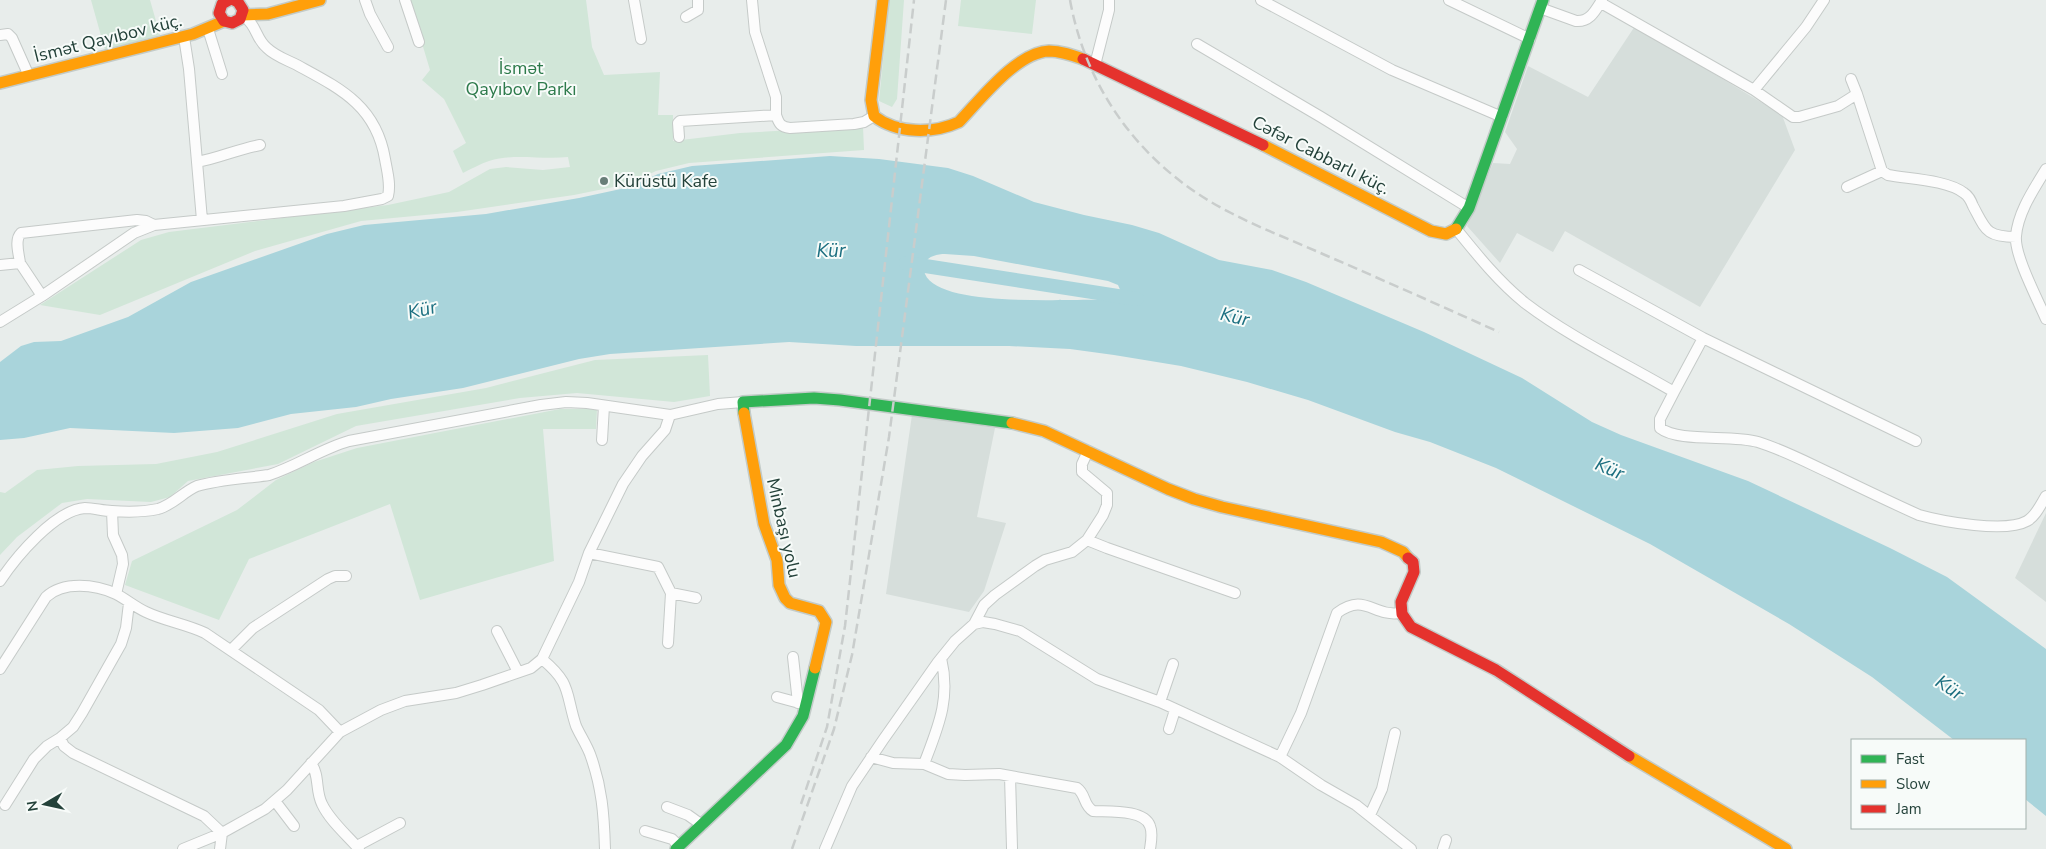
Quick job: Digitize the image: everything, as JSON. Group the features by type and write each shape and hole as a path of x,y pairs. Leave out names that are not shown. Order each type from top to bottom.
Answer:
{"street":[{"path":"242,15 268,14 320,0"},
{"path":"365,0 370,14 388,47"},
{"path":"405,0 419,42"},
{"path":"634,0 641,39"},
{"path":"686,17 698,10 698,0"},
{"path":"752,0 755,32 776,97 778,123 782,127 790,128 854,124 864,122 874,116 871,100 883,0"},
{"path":"1095,65 1109,10 1109,0"},
{"path":"1260,0 1392,70 1502,117"},
{"path":"1449,0 1530,39"},
{"path":"1754,90 1806,27 1824,0"},
{"path":"230,1 241,6 242,15 240,19 232,23 224,21 219,13 230,1"},
{"path":"1674,392 1548,320 1524,302 1489,268 1457,230 1464,221 1469,208 1541,4 1582,22 1591,16 1601,1 1754,90 1787,114 1799,117 1838,106 1857,94"},
{"path":"0,322 42,296 134,233 154,225 363,203 382,200 388,196 390,188 384,150 364,110 342,90 266,48 251,21 242,15"},
{"name":"İsmət Qayıbov küç.","path":"0,83 184,37 224,21"},
{"path":"208,29 222,74"},
{"path":"0,34 8,34 12,38 29,76"},
{"path":"184,37 189,69 202,220"},
{"path":"1197,44 1322,117 1469,208"},
{"name":"Cəfər Cabbarlı küç.","path":"874,116 885,125 913,129 944,129 959,122 1014,68 1039,53 1056,51 1095,65 1225,126 1431,231 1451,234 1457,230"},
{"path":"1851,79 1882,170 1888,175 1946,185 1964,192 1970,198 1987,232 1994,236 2016,237"},
{"path":"679,137 678,123 680,121 776,115"},
{"path":"197,162 221,157 241,148 260,145"},
{"path":"1847,187 1882,170"},
{"path":"2045,173 2018,223 2016,237 2018,253 2046,319"},
{"path":"42,296 20,263 18,236 21,233 137,220 146,221 154,225"},
{"path":"0,265 20,263"},
{"path":"1579,270 1703,338 1916,441"},
{"path":"1703,338 1660,419 1660,428 1665,432 1678,436 1726,437 1758,442 1802,460 1919,516 1938,520 2001,527 2016,526 2029,520 2046,496"},
{"path":"0,581 11,565 61,516 76,510 86,508 112,511 155,509 166,506 198,486 269,475 334,445 541,405 566,402 670,414 718,404 814,398 993,419 1044,431 1168,489 1194,498 1222,507 1381,542 1409,555 1414,562 1414,570 1400,603 1400,613 1404,621 1411,627 1496,670 1608,744 1786,849"},
{"name":"Minbaşı yolu","path":"678,848 786,745 798,727 802,704 826,622 819,611 790,603 785,598 779,585 777,560 768,541 762,514 745,427 743,402"},
{"path":"602,440 604,406"},
{"path":"189,848 244,822 275,801 340,732 381,710 405,702 456,693 531,668 542,659 578,582 589,553 623,484 642,456 665,430 670,414"},
{"path":"825,849 848,794 871,757 941,658 955,641 974,624 984,605 1035,566 1045,560 1072,552 1087,540 1107,505 1107,493 1082,472 1082,464 1088,451"},
{"path":"112,511 113,535 122,555 123,564 116,594"},
{"path":"1087,540 1235,593"},
{"path":"589,553 655,566 660,570 671,593 668,643"},
{"path":"232,650 253,628 328,579 335,576 346,576"},
{"path":"0,669 46,597 52,592 71,587 93,587 116,594 146,612 190,626 205,633 319,710 340,732"},
{"path":"671,593 684,594 696,598"},
{"path":"5,804 34,759 47,746 73,727 82,713 121,644 126,628 129,603"},
{"path":"1280,757 1301,713 1337,613 1352,604 1362,604 1387,613 1400,613"},
{"path":"974,624 983,622 996,624 1020,632 1086,674 1160,702 1280,757 1370,815 1411,849"},
{"path":"497,631 518,672"},
{"path":"777,697 802,704 793,657"},
{"path":"924,764 941,719 945,697 945,674 941,658"},
{"path":"542,659 558,672 566,686 577,728 592,760 600,786 604,809 605,849"},
{"path":"1160,702 1173,664"},
{"path":"1169,729 1175,710"},
{"path":"1370,815 1382,789 1394,733"},
{"path":"60,738 64,746 73,753 204,816 222,833"},
{"path":"871,757 893,763 924,764 948,774 998,774 1077,788 1081,791 1088,808 1093,811 1138,814 1145,817 1150,826 1150,849"},
{"path":"311,763 317,776 317,794 322,805 358,848 400,822"},
{"path":"1010,776 1012,848"},
{"path":"275,801 294,826"},
{"path":"667,807 688,815 702,825"},
{"path":"645,831 672,839 678,848"},
{"path":"220,849 222,833"}],"shaded area":[{"path":"1635,26 1782,115 1795,150 1700,307 1565,231 1553,252 1517,233 1500,263 1467,226 1493,163 1510,164 1517,149 1505,132 1528,66 1588,97"},
{"path":"912,415 995,428 977,517 1006,523 984,591 969,612 886,594"},
{"path":"2046,513 2046,602 2015,578"}],"green space":[{"path":"91,0 150,0 160,35 105,50"},
{"name":"İsmət Qayıbov Parkı","path":"409,0 586,0 592,47 604,75 660,72 658,115 673,115 673,141 740,133 863,126 864,150 689,163 656,171 628,184 574,195 457,212 361,221 255,251 100,315 40,305 141,240 169,232 388,205 449,192 490,169 506,167 543,170 570,167 568,157 508,157 489,161 463,173 453,151 466,143 444,99 422,80 430,70"},
{"path":"889,0 904,0 897,99 892,107 879,101"},
{"path":"961,0 1036,0 1032,34 958,26"},
{"path":"708,355 710,396 674,402 577,393 520,398 356,426 278,464 188,481 170,497 151,502 87,499 62,503 17,537 0,555 0,492 5,493 37,470 78,466 156,464 217,452 337,414 486,388 595,360"},
{"path":"560,409 597,409 596,429 543,429 554,561 420,600 390,504 249,559 219,620 125,585 132,561 237,510 276,480 314,462 357,448"}],"water":[{"name":"Kür","path":"830,156 879,159 948,168 973,176 1034,202 1132,225 1159,233 1219,260 1272,270 1306,282 1424,332 1522,378 1592,422 1621,435 1748,481 1947,577 2046,649 2046,816 2026,800 2026,739 1953,739 1872,677 1789,624 1650,544 1496,468 1430,442 1395,432 1308,400 1247,382 1181,366 1070,349 1009,346 856,346 789,342 610,354 579,359 463,388 391,399 356,407 291,414 238,428 174,433 70,428 24,438 0,440 0,362 21,346 34,342 61,341 128,317 191,282 327,234 364,225 486,214 579,198 630,187 658,174 692,166","holes":["939,254 974,256 1108,281 1118,285 1122,294 1115,299 1038,300 980,297 955,293 936,285 925,274 924,264 928,259"]}],"waterway":[{"name":"Kür","path":"906,263 1137,299"}],"railway":[{"path":"801,804 827,727 845,626 914,0"},
{"path":"792,849 834,729 852,655 889,437 946,0"},
{"path":"1070,0 1078,34 1090,67 1106,97 1125,126 1172,175 1200,195 1243,219 1499,332"}],"traffic: fast":[{"path":"1456,229 1469,208 1543,0"},
{"path":"744,413 743,402 814,398 1012,423"},
{"path":"676,849 786,745 803,716 815,668"}],"traffic: slow":[{"path":"242,15 268,14 320,0"},
{"path":"883,0 871,100 874,116 893,126 904,129 927,130 938,129 959,122 988,90 1012,68 1024,59 1037,53 1058,52 1083,59"},
{"path":"0,83 193,34 224,21"},
{"path":"1263,145 1431,231 1446,234 1456,229"},
{"path":"744,413 764,524 777,560 779,585 785,598 790,603 819,611 826,622 815,668"},
{"path":"1012,423 1044,431 1168,489 1194,499 1222,507 1381,542 1403,552 1408,558"},
{"path":"1629,756 1786,849"}],"traffic: jam":[{"path":"229,0 222,4 219,13 224,21 232,23 240,19 243,10 238,2 234,0"},
{"path":"1083,59 1263,145"},
{"path":"1408,558 1413,562 1414,572 1401,602 1402,614 1411,627 1496,670 1629,756"}],"place":[{"name":"Kürüstü Kafe","path":"604,181"}]}
